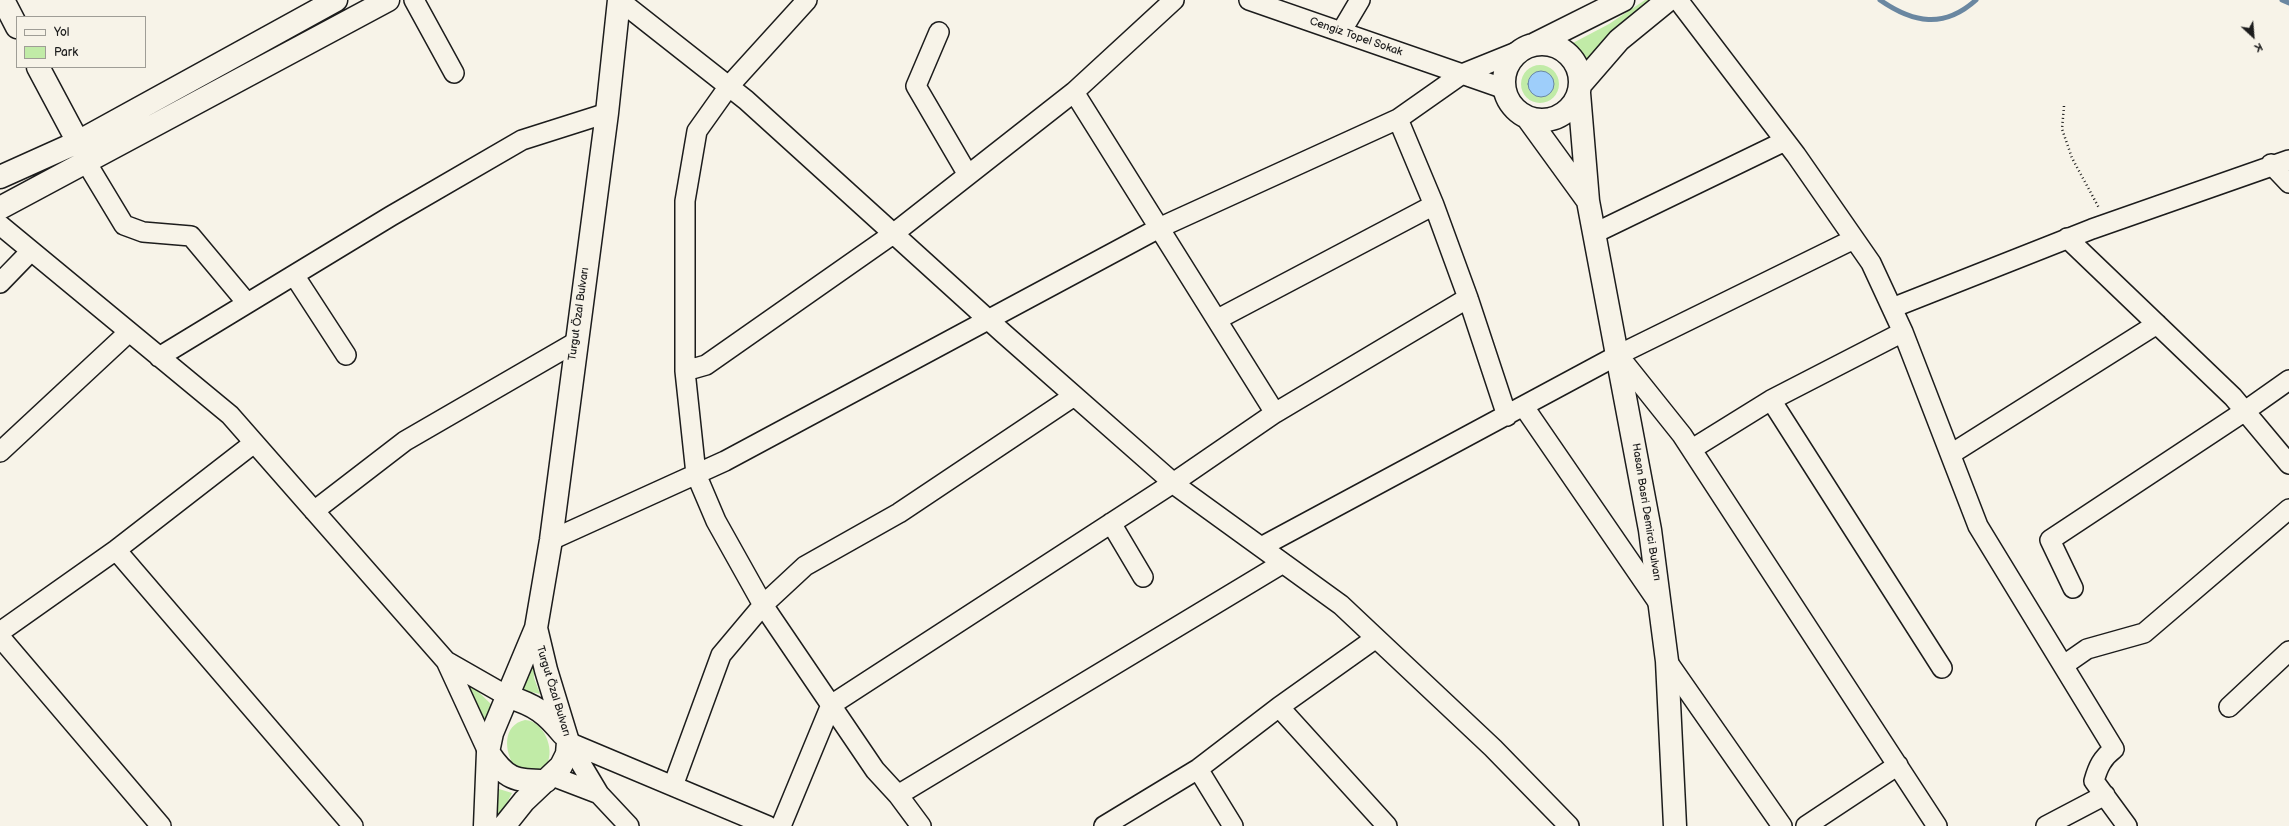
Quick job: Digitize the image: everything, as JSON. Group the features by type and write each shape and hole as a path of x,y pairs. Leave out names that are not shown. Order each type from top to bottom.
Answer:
{"main road":[{"path":"3,0 16,25"},
{"path":"0,177 78,142 336,0"},
{"path":"0,208 388,0"},
{"name":"Turgut Özal Bulvarı","path":"485,826 488,752 492,733 509,697 536,628 551,540 576,342 608,113 619,0"},
{"path":"1623,0 1530,47 1508,66 1504,77 1505,89 1509,101 1527,117 1540,120 1552,118 1564,113 1573,104 1579,89 1620,40 1668,0"},
{"path":"1530,47 1547,44 1558,47 1568,53 1577,68 1579,89"},
{"path":"39,68 78,142"},
{"name":"Hasan Basri Demirci Bulvarı","path":"1579,89 1588,201 1643,485 1660,605 1667,661 1675,826"},
{"name":"Hasan Basri Demirci Bulvarı","path":"1527,117 1588,201"},
{"name":"Turgut Özal Bulvarı","path":"504,826 524,801 549,779 568,754 568,742 546,670 536,628"},
{"path":"509,697 530,704 548,716 568,742"},
{"path":"488,752 500,769 510,778 527,781 549,779"}],"street":[{"path":"414,0 454,73"},
{"path":"619,0 729,86 988,320 1173,483 1341,605 1493,748 1569,826"},
{"path":"807,0 729,86 698,131 685,201 685,371 696,474 716,521 763,605 875,770 898,796 921,826"},
{"path":"685,371 706,365 893,234 1074,92 1174,0"},
{"name":"Cengiz Topel Sokak","path":"1249,0 1505,89"},
{"path":"1341,32 1360,0"},
{"path":"1678,0 1785,141 1872,263 1903,332 1978,526 2114,749 2105,756 2098,766 2094,781 2127,826"},
{"path":"939,32 916,86 968,175"},
{"path":"551,540 725,461 1161,227 1398,119 1462,74 1530,47"},
{"path":"1074,92 1161,227 1275,413"},
{"path":"159,357 522,140 608,113"},
{"path":"1398,119 1434,205 1468,298 1507,416"},
{"path":"1595,233 1785,141"},
{"path":"86,162 124,225 143,232 191,236 247,303"},
{"path":"1892,308 2067,238 2280,162 2289,183"},
{"path":"1218,319 1434,205"},
{"path":"0,225 230,415 446,661 488,752"},
{"path":"2067,238 2233,397 2289,464"},
{"path":"1261,547 1524,407 1618,355 1854,239"},
{"path":"0,283 31,251"},
{"path":"294,275 346,355"},
{"path":"781,826 831,705 1173,483 1275,413 1468,298"},
{"path":"1951,454 2157,324"},
{"path":"0,452 129,332"},
{"path":"1692,450 1771,400 1903,332"},
{"path":"314,511 404,442 576,342"},
{"path":"1618,355 1692,450 1937,826"},
{"path":"2073,588 2050,540 2245,411 2289,380"},
{"path":"673,786 721,655 763,605 805,566 899,513 1074,396"},
{"path":"1771,400 1942,668"},
{"path":"1524,407 1660,605"},
{"path":"0,632 116,550 254,443"},
{"path":"2064,665 2087,649 2144,633 2289,509"},
{"path":"1111,523 1143,577"},
{"path":"116,550 335,818 353,826"},
{"path":"898,796 1283,563"},
{"path":"0,637 161,826"},
{"path":"1104,826 1198,769 1279,707 1376,638"},
{"path":"2229,706 2289,651"},
{"path":"446,661 509,697"},
{"path":"1667,661 1782,826"},
{"path":"1279,707 1387,826"},
{"path":"568,742 768,826"},
{"path":"568,742 599,794 629,826"},
{"path":"1806,826 1898,765"},
{"path":"1198,769 1233,826"},
{"path":"549,779 599,794"},
{"path":"2046,826 2105,795"}],"path":[{"path":"2064,106 2062,129 2070,150 2087,189 2109,223"}],"green space":[{"path":"1645,0 1654,0 1588,69 1582,58 1571,44 1609,24"},
{"path":"1536,65 1544,65 1554,70 1558,77 1558,91 1554,98 1544,103 1536,103 1526,98 1524,95 1521,88 1521,80 1526,70 1529,68"},
{"path":"533,653 534,678 540,694 523,690"},
{"path":"459,673 495,708 483,721"},
{"path":"525,720 538,725 549,744 550,751 547,764 533,773 515,767 511,761 507,747 507,740 512,727"},
{"path":"499,789 512,793 495,826 493,826"}],"water":[{"path":"1541,71 1550,75 1554,84 1550,93 1541,97 1532,93 1528,84 1532,75"}],"waterway":[{"path":"1880,0 1904,14 1928,20 1940,19 1952,15 1964,9 1976,0"},
{"path":"2282,0 2289,3"}]}
